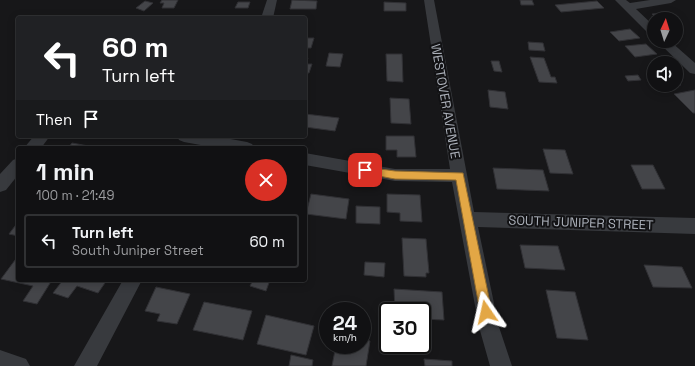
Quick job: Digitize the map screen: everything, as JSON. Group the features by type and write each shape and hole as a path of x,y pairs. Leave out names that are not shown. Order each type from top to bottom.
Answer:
{"street":[{"path":"268,16 272,0"},
{"name":"WESTOVER AVENUE","path":"429,0 459,176 489,328 501,366"},
{"path":"623,3 671,0"},
{"path":"623,3 647,25"},
{"path":"671,48 695,70"},
{"path":"34,146 41,138"},
{"path":"193,138 235,146"},
{"path":"307,159 387,174 459,176"},
{"path":"0,185 16,166"},
{"name":"SOUTH JUNIPER STREET","path":"468,219 695,226"},
{"path":"85,366 133,282"},
{"path":"0,360 19,366"}],"building":[{"path":"162,0 178,0 174,8 162,8 164,3 160,3"},
{"path":"292,0 317,1 316,9 290,9"},
{"path":"520,0 532,0 534,5 521,5"},
{"path":"145,1 153,3 144,11 136,8"},
{"path":"597,1 604,8 561,12 555,5"},
{"path":"238,2 250,2 248,8 235,8"},
{"path":"384,2 406,3 406,11 384,11"},
{"path":"630,29 640,38 619,41 610,32"},
{"path":"307,38 314,38 311,48 307,48"},
{"path":"528,42 543,43 545,51 529,50"},
{"path":"646,44 647,48 650,48 657,54 635,57 625,46"},
{"path":"329,53 343,54 340,67 326,66"},
{"path":"386,54 402,54 403,82 387,81"},
{"path":"530,57 544,58 551,77 555,77 557,83 539,82"},
{"path":"491,61 499,61 502,72 494,71"},
{"path":"307,64 312,64 309,73 307,73"},
{"path":"638,75 641,80 628,81 625,76"},
{"path":"488,90 505,92 508,109 490,107"},
{"path":"695,90 695,113 693,113 674,94"},
{"path":"390,98 409,99 411,124 391,123"},
{"path":"307,114 339,118 335,131 307,127"},
{"path":"386,136 414,136 416,157 397,157 397,150 386,150"},
{"path":"72,143 88,146 70,146"},
{"path":"543,149 565,150 573,174 550,173"},
{"path":"631,165 653,165 665,189 642,189"},
{"path":"493,168 543,170 549,191 497,189"},
{"path":"311,194 349,199 346,219 307,214"},
{"path":"387,194 420,195 422,222 400,221 400,213 387,212"},
{"path":"356,206 380,207 380,224 356,223"},
{"path":"16,225 16,236 9,234"},
{"path":"402,238 426,239 429,273 426,273 426,277 404,276"},
{"path":"520,245 558,246 565,270 525,268"},
{"path":"16,259 16,282 51,282 37,304 23,301 33,286 1,279"},
{"path":"365,262 385,263 384,277 364,275"},
{"path":"644,265 682,267 692,288 653,287"},
{"path":"61,282 106,282 98,293 77,286 68,298 53,293"},
{"path":"252,282 269,282 266,291 250,286"},
{"path":"156,287 190,294 177,324 157,321 160,314 145,311"},
{"path":"394,289 442,292 444,320 431,319 431,302 395,302"},
{"path":"546,290 575,292 588,340 557,338"},
{"path":"204,302 252,311 243,340 193,330"},
{"path":"266,315 314,326 306,355 257,344"},
{"path":"334,354 368,354 366,366 332,366"},
{"path":"291,355 313,360 312,366 289,366"},
{"path":"424,359 452,361 452,366 425,366"}],"route":[{"path":"365,170 395,175 459,176 486,312"}]}
